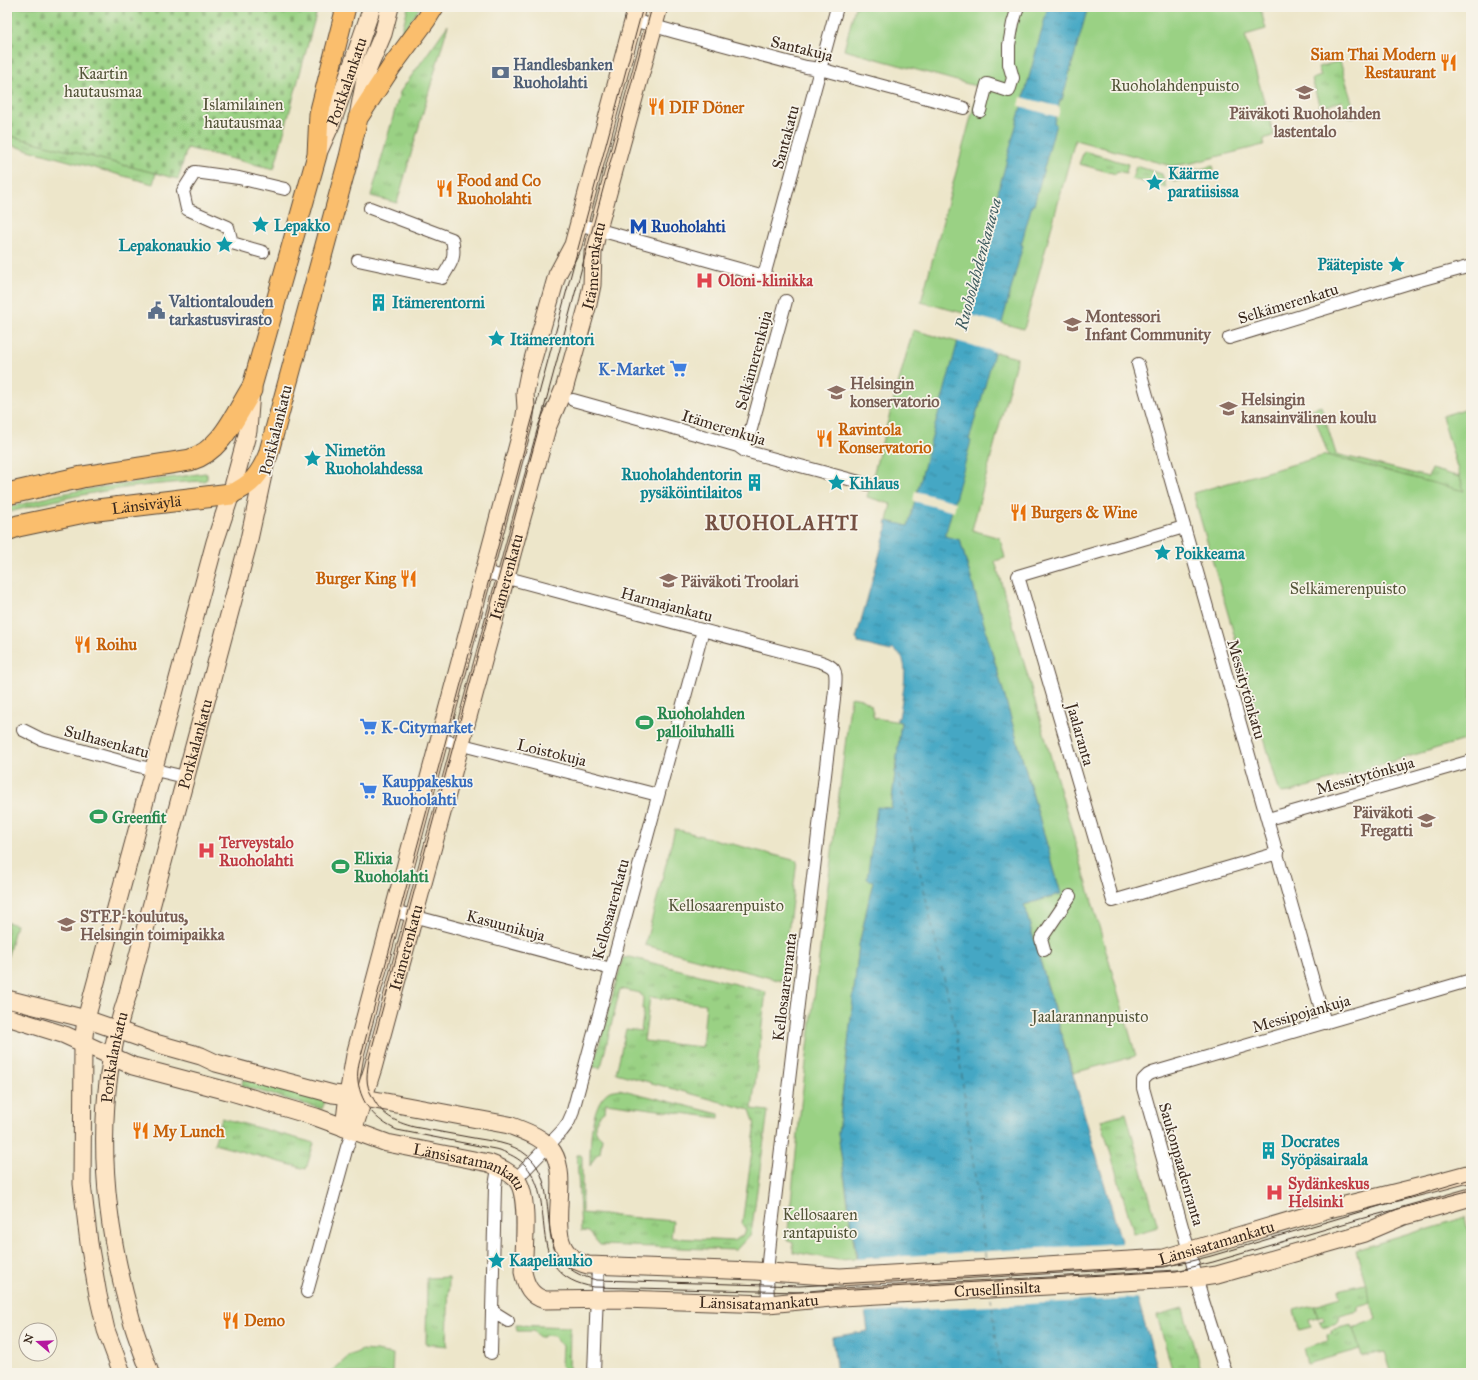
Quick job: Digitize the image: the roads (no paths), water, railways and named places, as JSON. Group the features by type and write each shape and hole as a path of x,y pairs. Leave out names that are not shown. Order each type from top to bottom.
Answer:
{"highway":[{"path":"7,494 76,478 190,460 200,457 207,453 216,444 251,390"},
{"name":"Länsiväylä","path":"7,530 18,526 89,511 231,494"}],"main road":[{"name":"Porkkalankatu","path":"317,155 319,114 346,7"},
{"name":"Porkkalankatu","path":"122,1373 106,1330 89,1243 82,1184 84,1044 86,1019 215,542 231,494 248,431 251,390 317,155 334,120 372,7"},
{"name":"Porkkalankatu","path":"150,1373 131,1320 118,1268 110,1221 105,1176 105,1131 112,1056 117,1030 248,544 268,455 349,157 366,74 383,34 390,7"},
{"name":"Porkkalankatu","path":"358,118 392,66 434,7"},
{"name":"Itämerenkatu","path":"349,1129 364,1098 505,577 547,428 565,386 588,304 592,285 593,252 598,230 659,7"},
{"name":"Itämerenkatu","path":"349,1129 348,1095 355,1055 524,422 526,408 525,393 529,373 557,275 573,244 635,13"},
{"name":"Länsiväylä","path":"231,494 245,488 259,475 268,455"},
{"name":"Länsisatamankatu","path":"7,999 86,1019 201,1056 216,1063 333,1094 348,1095 509,1125 527,1132 548,1146 557,1160 560,1183 559,1230 561,1243 567,1254 576,1261 588,1265 598,1266 767,1272 840,1277"},
{"name":"Länsisatamankatu","path":"7,1017 65,1035 133,1066 235,1093 316,1117 386,1143 489,1163 501,1168 516,1178 522,1188 524,1200 523,1272 527,1286 535,1296 545,1300 596,1301 623,1299 768,1304 841,1297"},
{"name":"Länsisatamankatu","path":"1147,1259 1164,1258 1329,1209 1471,1174"},
{"name":"Länsisatamankatu","path":"1154,1280 1197,1278 1217,1275 1364,1233 1404,1216 1471,1197"},
{"name":"Crusellinsilta","path":"840,1277 1147,1259"},
{"name":"Crusellinsilta","path":"841,1297 1154,1280"}],"street":[{"name":"Santakatu","path":"598,230 764,276 837,7"},
{"path":"980,111 987,84 1009,91 1013,78 1009,64 1009,45 1018,7"},
{"name":"Santakuja","path":"635,13 654,26 964,108"},
{"path":"263,252 232,243 228,227 187,208 183,191 195,172 239,178 285,190"},
{"path":"358,260 442,278 452,262 455,251 452,239 370,208"},
{"path":"578,224 598,230"},
{"name":"Selkämerenkatu","path":"1230,338 1409,283 1471,266"},
{"name":"Selkämerenkuja","path":"745,451 786,301"},
{"name":"Messitytönkatu","path":"1138,364 1325,1023"},
{"name":"Itämerenkuja","path":"573,400 738,446 745,451 866,484"},
{"name":"Jaalaranta","path":"1184,527 1018,576 1113,902 1278,853"},
{"name":"Harmajankatu","path":"485,572 830,665 835,669 836,673"},
{"name":"Kellosaarenkatu","path":"516,1178 548,1146 568,1122 572,1114 703,630"},
{"name":"Kellosaarenranta","path":"768,1304 767,1272 799,994 819,837 836,673"},
{"name":"Sulhasenkatu","path":"23,730 41,739 154,770 186,777"},
{"name":"Loistokuja","path":"439,739 658,795"},
{"name":"Messitytönkuja","path":"1268,819 1471,760"},
{"path":"1044,950 1041,939 1071,894"},
{"name":"Kasuunikuja","path":"395,905 414,917 611,969"},
{"name":"Messipojankuja","path":"1143,1080 1152,1073 1471,980"},
{"name":"Saukonpaadenranta","path":"1143,1080 1143,1088 1197,1278 1226,1373"},
{"name":"Itämerenkatu","path":"307,1292 347,1147 349,1129"},
{"name":"Länsisatamankatu","path":"491,1353 495,1186 497,1174"},
{"path":"594,1373 598,1266"},
{"path":"492,1311 508,1321"}],"water":[{"path":"1048,7 1088,7 1062,100 1060,100 1054,123 1056,124 1034,205 1032,205 1021,245 1023,245 969,440 971,441 945,536 960,540 1061,894 1024,905 1159,1373 837,1373 832,1337 868,1331 838,1134 859,945 873,881 867,879 877,807 891,808 901,722 897,721 897,718 899,718 904,689 905,672 903,660 896,651 858,643 856,639 888,524 886,524 887,521 908,526"}],"tram line":[{"path":"643,7 359,1063 358,1081 362,1097 366,1104 376,1117 397,1130 500,1150 514,1156 526,1166 536,1182 541,1199 545,1236 549,1253 557,1268 571,1280 594,1287 800,1292 1176,1271 1213,1262 1360,1219 1471,1190"},
{"path":"652,7 369,1059 367,1083 376,1103 389,1117 407,1125 500,1143 522,1151 539,1170 545,1188 549,1225 553,1243 560,1259 574,1272 597,1280 799,1286 1166,1266 1211,1256 1471,1179"}],"place":[{"name":"Siam Thai Modern Restaurant","path":"1449,63"},
{"name":"Handlesbanken Ruoholahti","path":"500,73"},
{"name":"Päiväkoti Ruoholahden lastentalo","path":"1305,92"},
{"name":"DIF Döner","path":"656,107"},
{"name":"Käärme paratiisissa","path":"1155,182"},
{"name":"Food and Co Ruoholahti","path":"444,189"},
{"name":"Lepakko","path":"261,225"},
{"name":"Ruoholahti","path":"638,226"},
{"name":"Lepakonaukio","path":"224,245"},
{"name":"Päätepiste","path":"1396,264"},
{"name":"Oloni-klinikka","path":"705,280"},
{"name":"Itämerentorni","path":"379,302"},
{"name":"Valtiontalouden tarkastusvirasto","path":"156,310"},
{"name":"Montessori Infant Community","path":"1072,325"},
{"name":"Itämerentori","path":"497,339"},
{"name":"K-Market","path":"678,369"},
{"name":"Helsingin konservatorio","path":"837,392"},
{"name":"Helsingin kansainvälinen koulu","path":"1228,408"},
{"name":"Ravintola Konservatorio","path":"825,438"},
{"name":"Nimetön Ruoholahdessa","path":"312,459"},
{"name":"Ruoholahdentorin pysäköintilaitos","path":"755,483"},
{"name":"Kihlaus","path":"836,483"},
{"name":"Burgers & Wine","path":"1018,512"},
{"name":"Poikkeama","path":"1162,553"},
{"name":"Burger King","path":"409,578"},
{"name":"Päiväkoti Troolari","path":"668,581"},
{"name":"Roihu","path":"83,644"},
{"name":"Ruoholahden palloiluhalli","path":"644,722"},
{"name":"K-Citymarket","path":"368,727"},
{"name":"Kauppakeskus Ruoholahti","path":"369,790"},
{"name":"Greenfit","path":"99,817"},
{"name":"Päiväkoti Fregatti","path":"1426,821"},
{"name":"Terveystalo Ruoholahti","path":"206,851"},
{"name":"Elixia Ruoholahti","path":"341,867"},
{"name":"STEP-koulutus, Helsingin toimipaikka","path":"67,925"},
{"name":"My Lunch","path":"140,1131"},
{"name":"Docrates Syöpäsairaala","path":"1268,1150"},
{"name":"Sydänkeskus Helsinki","path":"1275,1192"},
{"name":"Kaapeliaukio","path":"496,1260"},
{"name":"Demo","path":"231,1320"}],"district":[{"name":"RUOHOLAHTI","path":"782,523"}],"park label":[{"name":"Kaartin hautausmaa","path":"103,82"},
{"name":"Ruoholahdenpuisto","path":"1175,85"},
{"name":"Islamilainen hautausmaa","path":"243,113"},
{"name":"Selkämerenpuisto","path":"1348,588"},
{"name":"Kellosaarenpuisto","path":"726,905"},
{"name":"Jaalarannanpuisto","path":"1090,1016"},
{"name":"Kellosaaren rantapuisto","path":"820,1223"}],"water label":[{"name":"Ruoholahdenkanava","path":"978,264"}]}
